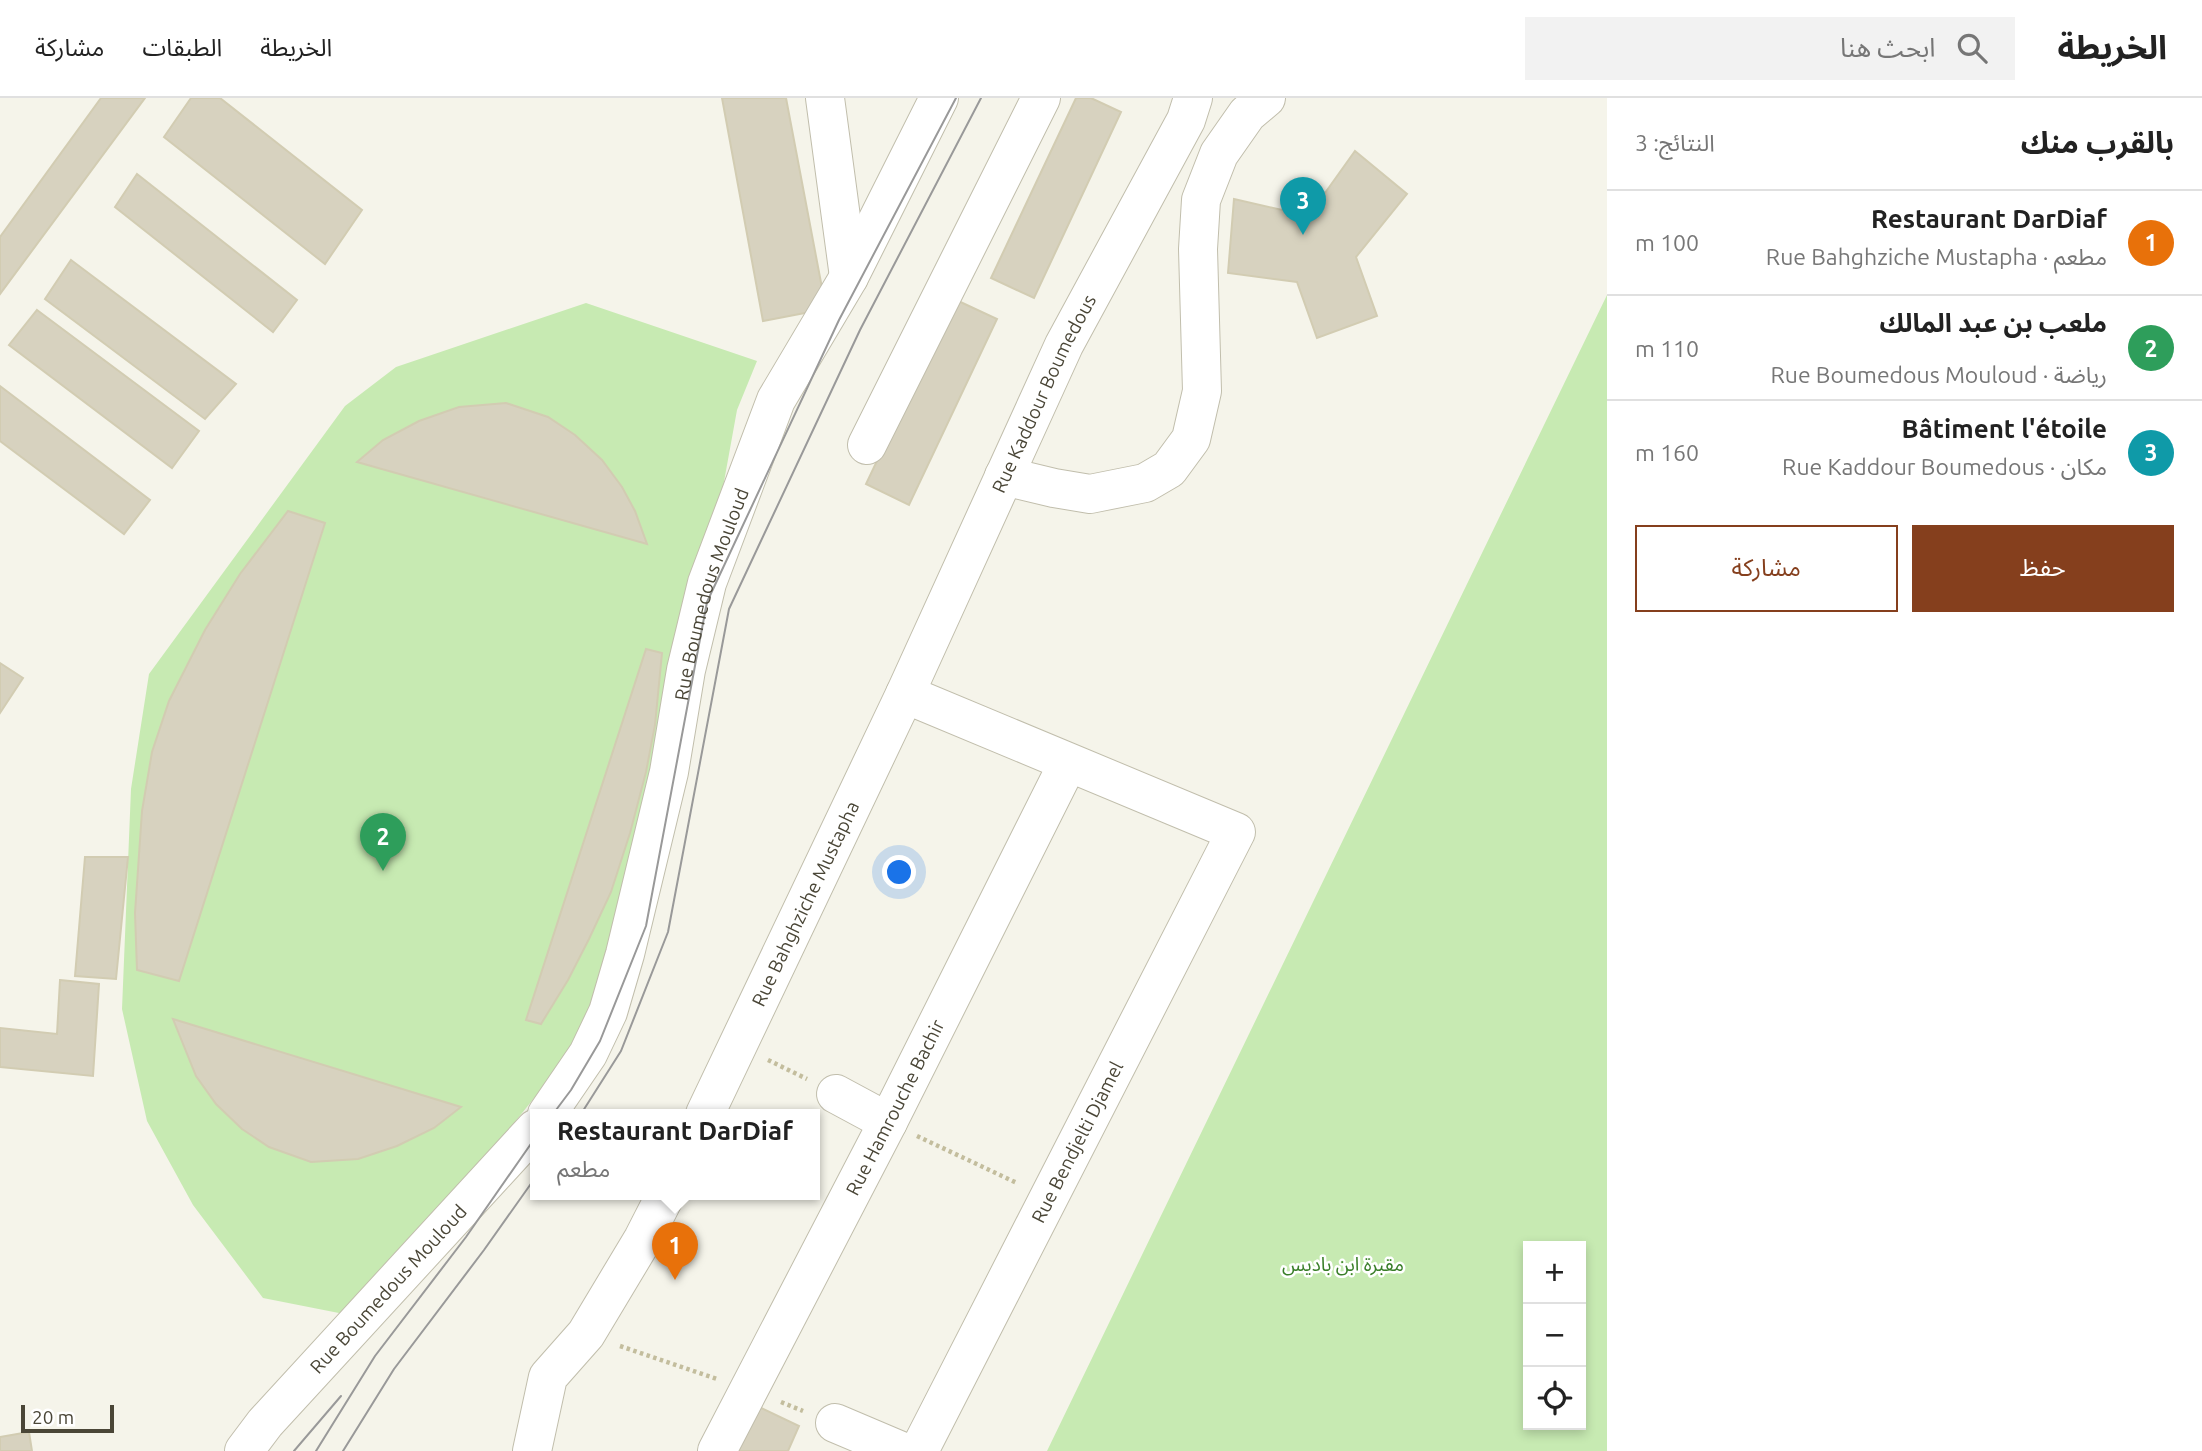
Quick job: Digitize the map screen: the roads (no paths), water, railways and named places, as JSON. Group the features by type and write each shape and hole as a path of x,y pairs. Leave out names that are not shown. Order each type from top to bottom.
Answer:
{"street":[{"path":"825,98 849,277"},
{"name":"Rue Boumedous Mouloud","path":"550,1109 588,1054 608,1012 625,954 666,785 686,670 707,583 776,400 849,277 939,98"},
{"path":"867,444 1041,98"},
{"name":"Rue Kaddour Boumedous","path":"905,694 1064,345 1185,120 1193,98"},
{"path":"1004,477 1090,494 1145,483 1169,469 1191,439 1202,391 1198,249 1201,200 1219,154 1247,114 1266,98"},
{"path":"905,694 1068,763"},
{"name":"Rue Bahghziche Mustapha","path":"707,1109 905,694"},
{"name":"Rue Bendjelti Djamel","path":"919,1451 1236,832 1068,763"},
{"name":"Rue Hamrouche Bachir","path":"716,1451 888,1122 1068,763"},
{"path":"836,1094 888,1122"},
{"name":"Rue Boumedous Mouloud","path":"244,1451 265,1423 530,1134"},
{"path":"532,1451 548,1377 586,1334 643,1239 663,1200"},
{"path":"835,1423 901,1451"}],"tram line":[{"path":"557,1109 600,1041 646,926 707,602 839,320 956,98"},
{"path":"584,1109 621,1051 668,932 729,609 860,330 981,98"},
{"path":"316,1451 375,1356 466,1237 530,1145"},
{"path":"343,1451 394,1369 530,1185"},
{"path":"294,1451 341,1396"}],"place":[{"name":"Bâtiment l'étoile","path":"1303,235"},
{"name":"ملعب بن عبد المالك","path":"383,871"},
{"name":"Restaurant DarDiaf","path":"675,1280"}],"park label":[{"name":"مقبرة ابن باديس","path":"1343,1264"}]}
